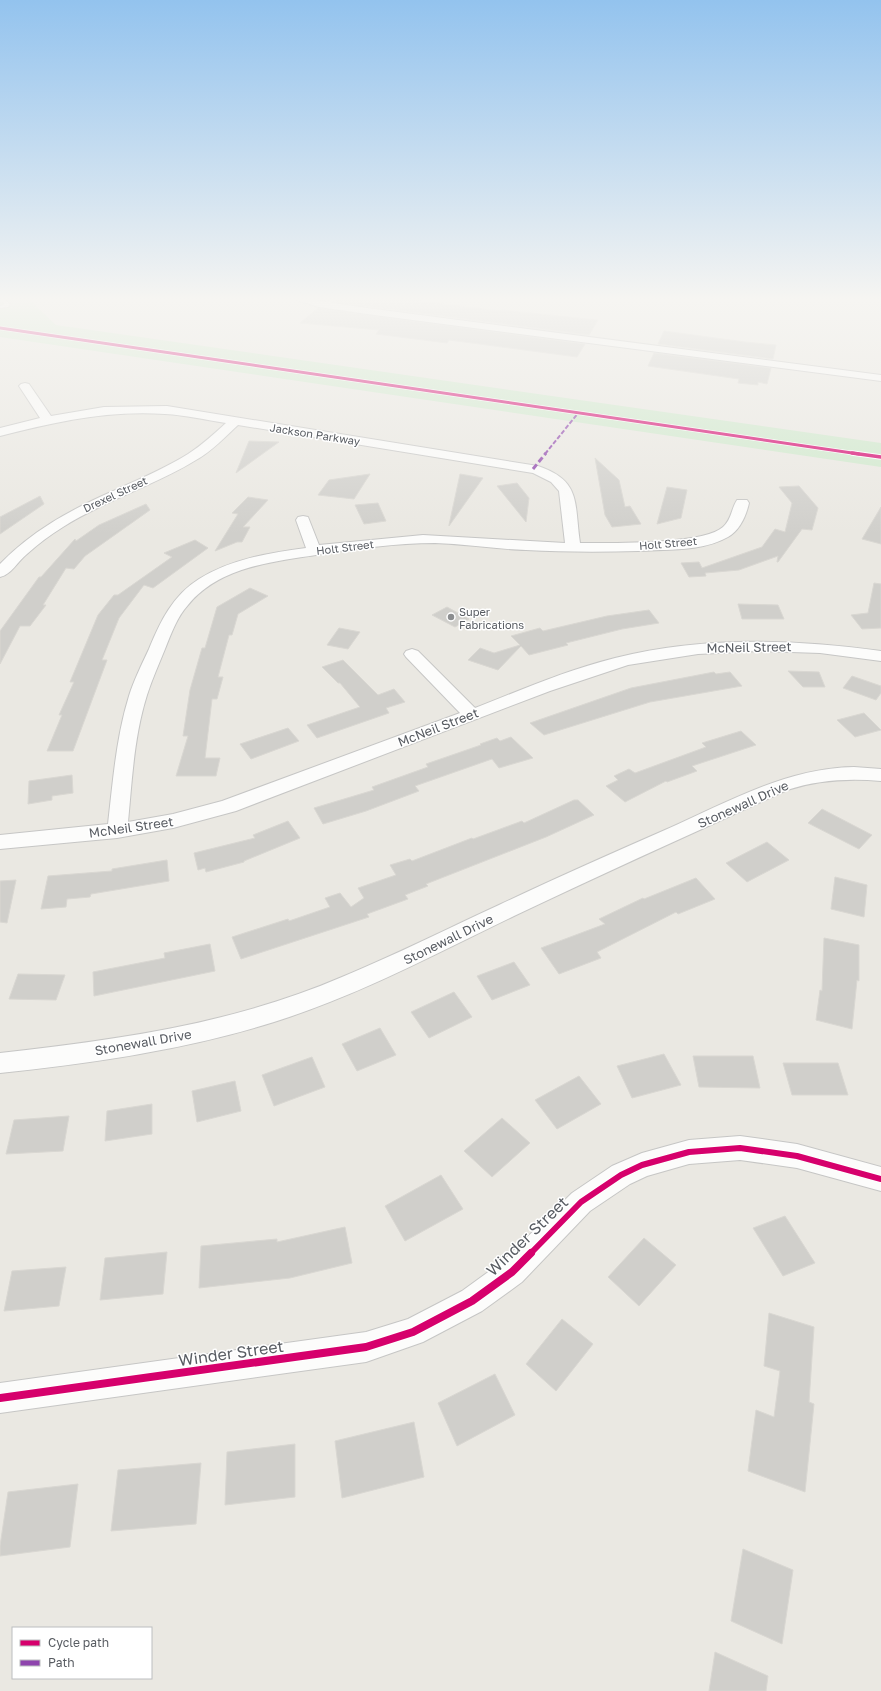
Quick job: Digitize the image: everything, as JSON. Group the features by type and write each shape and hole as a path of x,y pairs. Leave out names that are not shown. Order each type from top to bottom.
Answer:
{"street":[{"path":"25,386 48,420"},
{"name":"Jackson Parkway","path":"0,432 48,420 109,410 147,408 532,469 544,472 564,486 566,491 573,547"},
{"name":"Drexel Street","path":"0,573 14,556 29,542 48,528 73,514 192,457 210,444 235,421"},
{"name":"Holt Street","path":"117,831 128,738 138,696 174,611 197,587 231,569 258,560 389,541 425,539 573,547 678,544 708,540 722,535 732,526 739,515 742,503"},
{"path":"303,520 314,551"},
{"name":"McNeil Street","path":"0,842 117,831 169,823 229,806 608,665 635,658 676,651 730,646 790,646 848,651 881,656"},
{"path":"412,654 472,715"},
{"name":"Stonewall Drive","path":"0,1063 129,1046 222,1028 275,1012 310,1000 388,967 471,927 780,786 801,779 826,774 859,773 881,775"},
{"name":"Winder Street","path":"0,1398 366,1347 412,1332 472,1301 512,1272 581,1202 621,1175 642,1166 689,1152 740,1148 797,1156 881,1179"}],"green space":[{"path":"270,377 419,377 881,443 881,467"}],"building":[{"path":"724,377 769,377 767,384 758,382 758,385 738,383 739,379"},
{"path":"249,441 279,442 236,473"},
{"path":"595,458 619,480 625,507 630,506 641,524 612,527 605,515"},
{"path":"370,474 354,499 318,495 329,480"},
{"path":"460,474 483,478 449,526 449,525"},
{"path":"517,483 529,498 526,522 497,486"},
{"path":"799,486 818,508 812,530 802,529 778,562 778,556 739,570 705,573 706,576 689,577 681,563 699,562 702,568 762,547 775,529 785,532 792,503 779,487"},
{"path":"667,487 687,490 681,518 657,524"},
{"path":"40,496 44,504 0,534 0,517"},
{"path":"248,497 268,500 243,527 250,527 242,542 237,542 215,551 238,514 232,513"},
{"path":"378,503 386,521 364,524 355,505"},
{"path":"146,504 150,510 85,556 74,569 66,568 43,605 46,605 30,626 20,626 0,664 0,631 39,577 41,577 75,539 76,541 99,525"},
{"path":"881,507 881,544 862,539"},
{"path":"195,540 208,548 153,588 144,585 119,618 102,660 107,660 73,751 47,751 62,715 59,715 74,682 70,682 98,615 114,595 118,595 172,557 164,553"},
{"path":"874,583 881,584 881,628 862,629 851,615 868,613"},
{"path":"250,588 268,596 238,614 232,635 229,635 218,677 223,677 217,699 212,699 205,758 220,758 216,776 176,776 188,736 183,736 190,690 202,648 205,648 217,607"},
{"path":"738,604 778,605 784,619 742,619"},
{"name":"Super Fabrications","path":"447,607 469,619 455,627 432,615"},
{"path":"649,610 659,623 622,629 566,643 568,645 529,655 521,646 498,670 468,660 480,648 494,653 520,645 511,636 540,628 543,631 607,616"},
{"path":"339,628 360,632 348,649 327,645"},
{"path":"343,660 378,695 394,689 405,702 386,708 389,713 317,738 307,725 360,707 340,683 338,683 322,667"},
{"path":"788,671 819,672 825,687 803,687"},
{"path":"714,672 716,674 730,672 742,686 650,702 544,735 530,723 631,688"},
{"path":"852,676 881,686 881,693 876,700 843,688"},
{"path":"864,713 881,730 855,737 837,720"},
{"path":"288,728 299,741 251,759 240,744"},
{"path":"741,731 756,745 692,766 697,771 667,782 666,781 625,802 606,786 618,780 614,776 629,769 635,773 706,747 702,743"},
{"path":"511,737 533,758 499,768 492,759 415,786 419,791 366,811 323,824 314,808 374,790 372,787 428,767 426,764 481,745 480,744 497,738 500,741"},
{"path":"72,775 73,793 52,796 52,800 28,804 29,781"},
{"path":"574,800 578,800 594,815 546,837 426,884 428,886 405,895 408,899 367,914 369,917 241,959 232,937 288,919 289,921 330,907 325,898 340,893 351,907 364,898 358,888 396,875 390,865 410,859 412,861 522,821 524,823"},
{"path":"822,809 872,835 859,849 808,823"},
{"path":"288,821 300,838 244,862 206,872 205,868 198,870 194,853 255,838 253,835"},
{"path":"767,842 789,860 747,882 726,863"},
{"path":"167,860 169,881 91,894 90,897 67,899 66,907 41,909 48,876 112,871 112,869"},
{"path":"835,877 867,885 864,917 831,909"},
{"path":"696,878 715,899 678,914 676,912 597,952 601,958 559,974 541,948 605,924 599,919 643,898 644,899"},
{"path":"16,880 7,923 0,922 0,881"},
{"path":"824,938 859,945 859,981 857,980 852,1029 816,1020 820,990 822,991"},
{"path":"210,944 215,971 94,996 93,972 165,958 164,953"},
{"path":"514,962 530,985 492,1000 477,976"},
{"path":"18,974 65,975 56,1000 9,999"},
{"path":"454,992 472,1017 429,1038 411,1012"},
{"path":"380,1028 396,1055 357,1071 342,1044"},
{"path":"664,1054 681,1085 632,1098 617,1066"},
{"path":"693,1056 753,1056 760,1088 699,1087"},
{"path":"312,1057 325,1087 274,1106 262,1075"},
{"path":"783,1063 838,1063 848,1095 792,1095"},
{"path":"579,1076 601,1104 557,1129 535,1100"},
{"path":"235,1081 241,1111 197,1122 192,1091"},
{"path":"152,1104 152,1134 105,1141 107,1111"},
{"path":"69,1116 63,1151 6,1154 14,1120"},
{"path":"502,1118 530,1143 492,1177 464,1151"},
{"path":"441,1175 463,1209 405,1241 385,1206"},
{"path":"785,1216 815,1263 783,1276 753,1228"},
{"path":"345,1227 352,1263 290,1278 199,1288 201,1246 277,1239 277,1242"},
{"path":"644,1238 676,1265 639,1306 608,1277"},
{"path":"167,1252 163,1294 100,1300 105,1258"},
{"path":"66,1267 59,1306 4,1311 12,1271"},
{"path":"769,1313 814,1327 809,1402 814,1404 805,1492 748,1471 756,1410 774,1417 780,1371 764,1366"},
{"path":"562,1319 593,1344 556,1391 526,1364"},
{"path":"495,1374 515,1415 457,1446 438,1403"},
{"path":"414,1422 424,1477 342,1498 335,1441"},
{"path":"295,1444 295,1497 225,1505 227,1452"},
{"path":"201,1463 196,1524 111,1531 118,1470"},
{"path":"78,1484 70,1547 0,1556 0,1546 8,1492"},
{"path":"743,1549 793,1570 782,1644 731,1621"},
{"path":"715,1652 768,1676 766,1691 709,1691"}],"marked path":[{"path":"533,469 579,412"}],"cycle path":[{"path":"334,377 881,457"},
{"path":"0,1398 366,1347 413,1332 472,1301 512,1272 581,1202 621,1175 642,1165 689,1152 740,1148 797,1156 881,1179"}],"place":[{"name":"Super Fabrications","path":"451,617"}]}
